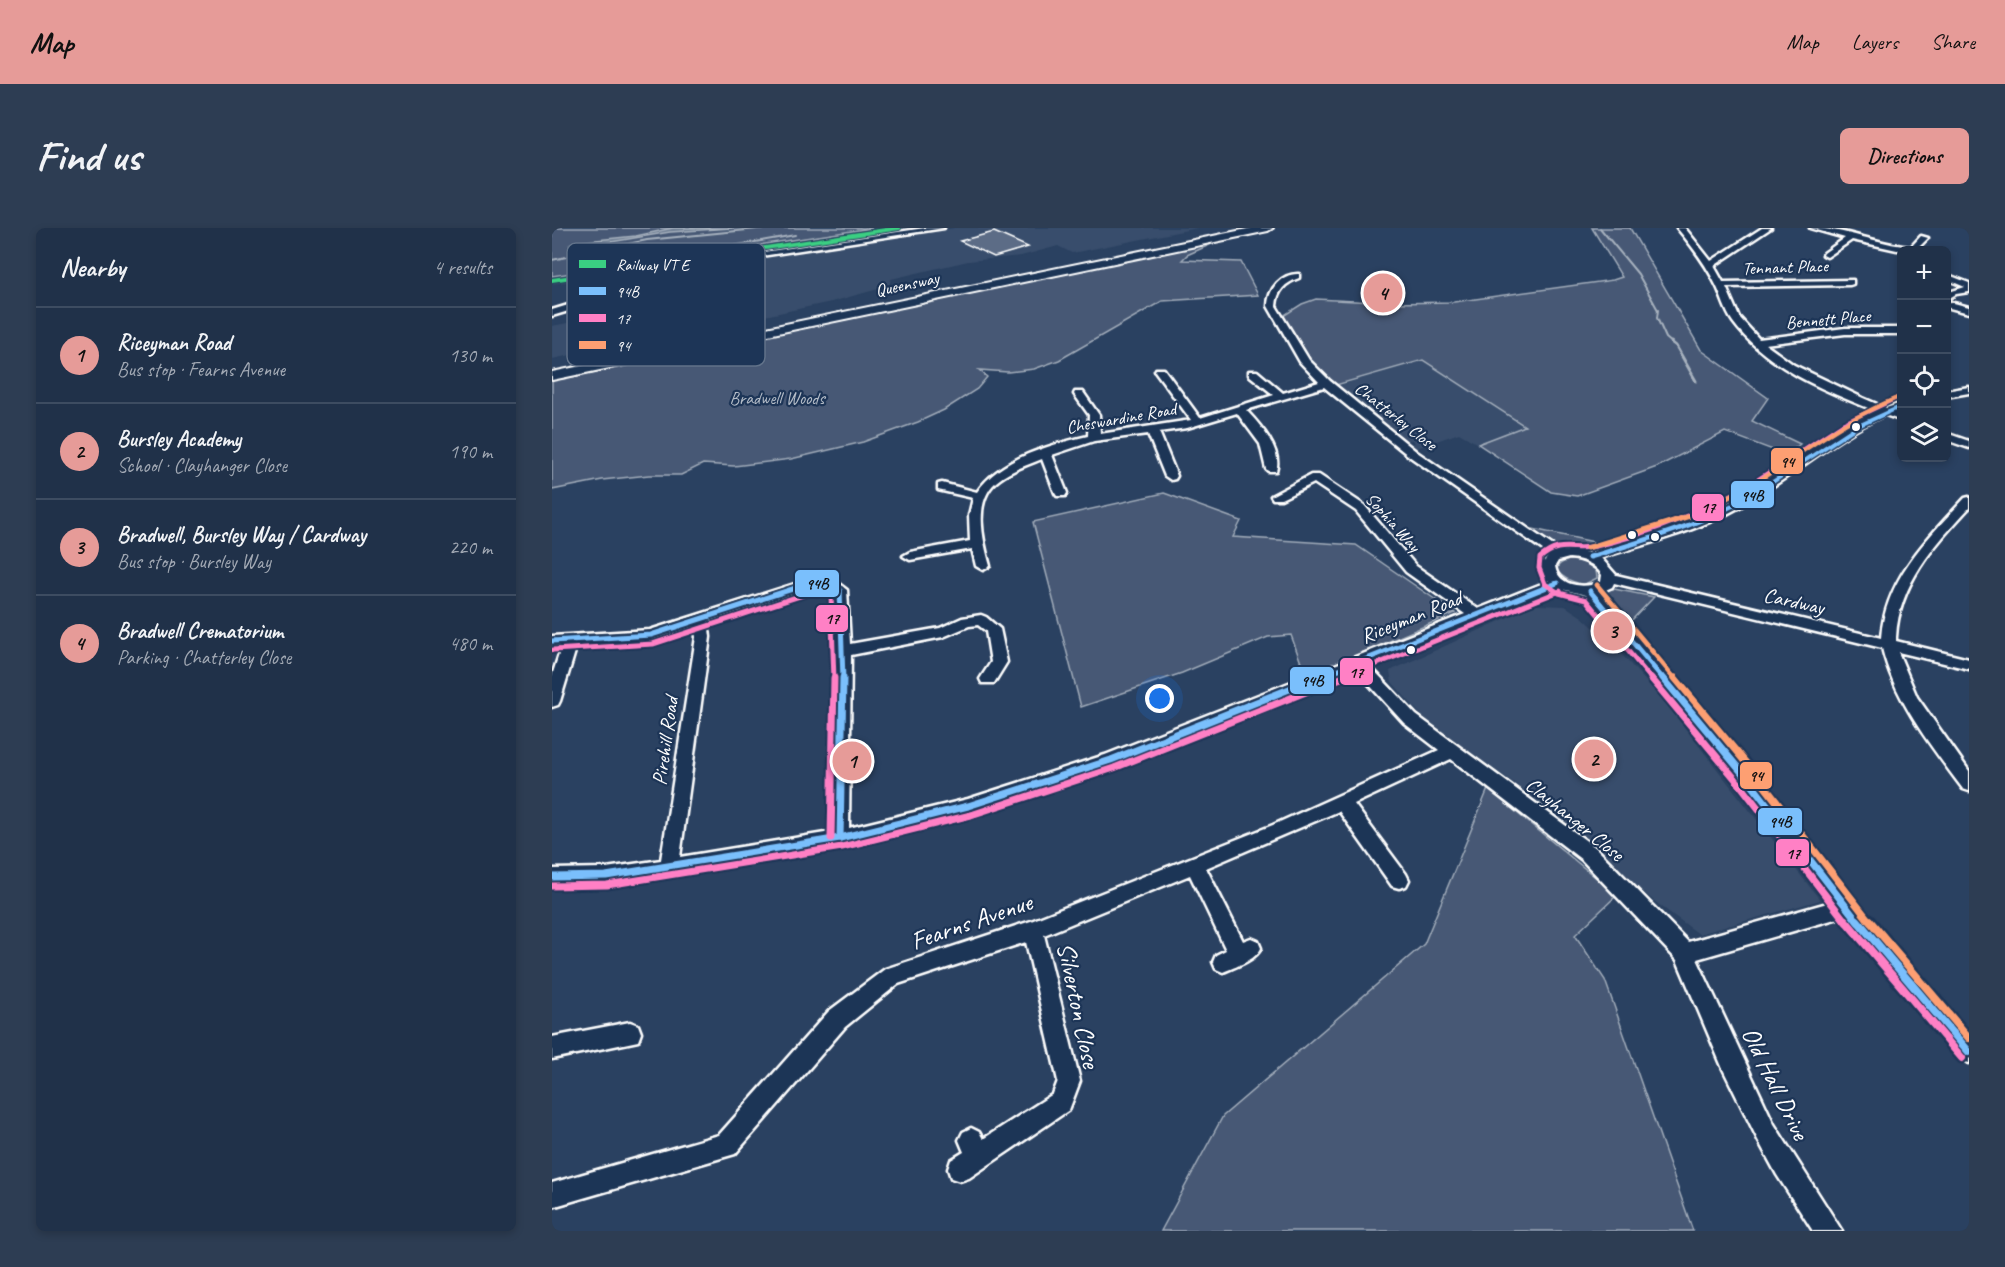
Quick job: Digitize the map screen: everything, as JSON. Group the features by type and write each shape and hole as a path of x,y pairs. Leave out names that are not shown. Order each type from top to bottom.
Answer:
{"highway":[{"name":"Queensway","path":"765,326 1246,228"},
{"name":"Queensway","path":"765,332 1268,228"},
{"name":"Queensway","path":"552,369 567,366"},
{"name":"Queensway","path":"552,376 600,366"}],"street":[{"path":"765,254 940,228"},
{"path":"1681,228 1709,266 1738,322 1757,342 1808,376 1897,416"},
{"path":"1709,266 1767,228"},
{"path":"1814,228 1849,233 1897,248 1913,249 1920,239"},
{"path":"1827,255 1849,233"},
{"path":"1699,251 1727,255"},
{"name":"Chatterley Close","path":"1296,276 1285,280 1276,289 1271,299 1272,306 1305,362 1326,383 1413,454 1558,555"},
{"path":"1951,278 1969,287"},
{"name":"Tennant Place","path":"1720,285 1850,282"},
{"path":"1951,294 1969,287"},
{"path":"1951,305 1969,310"},
{"path":"552,313 567,308"},
{"name":"Bennett Place","path":"1757,342 1845,331 1897,331"},
{"path":"1179,373 1162,374 1198,422"},
{"path":"1260,376 1281,397"},
{"name":"Cheswardine Road","path":"981,496 991,480 1045,452 1094,438 1198,422 1326,383"},
{"path":"1951,393 1969,390"},
{"path":"1079,394 1094,415 1094,438"},
{"path":"1590,557 1711,516 1747,498 1828,442 1883,411 1897,407"},
{"path":"1240,410 1264,438 1269,448 1272,470"},
{"path":"1152,429 1171,476"},
{"path":"1951,438 1969,446"},
{"path":"1045,452 1061,493"},
{"name":"Sophia Way","path":"1277,496 1315,478 1360,508 1411,569 1476,615"},
{"path":"942,487 981,496 975,515 977,544 983,566"},
{"path":"1969,501 1933,539 1905,578 1897,596 1889,645 1900,678 1915,708 1941,748 1969,784"},
{"path":"910,556 977,544"},
{"path":"1573,554 1590,557 1606,568 1610,578 1607,584 1601,589 1590,591 1568,588 1557,583 1550,577 1547,569 1548,563 1558,555 1573,554"},
{"name":"Cardway","path":"1610,578 1969,664"},
{"path":"552,640 651,635 701,621 811,583 830,584 840,590 843,651 840,838"},
{"name":"Riceyman Road","path":"552,877 606,876 840,838 968,806 1102,763 1557,583"},
{"path":"1590,591 1749,781 1846,907 1969,1052"},
{"path":"843,651 944,632 967,621 981,620 993,629 999,662 988,679"},
{"name":"Pirehill Road","path":"669,867 703,637 701,621"},
{"path":"552,700 571,639"},
{"name":"Clayhanger Close","path":"1358,663 1410,719 1589,854 1684,953"},
{"name":"Fearns Avenue","path":"552,1195 726,1144 837,1019 892,976 1033,930 1279,830 1452,751"},
{"path":"1342,801 1399,880"},
{"path":"1194,863 1238,955"},
{"path":"1684,953 1846,907"},
{"name":"Silverton Close","path":"970,1155 1061,1102 1069,1082 1033,930"},
{"name":"Old Hall Drive","path":"1684,953 1764,1129 1806,1201 1829,1231"},
{"path":"552,1048 630,1033"}],"shaded area":[{"path":"673,228 732,228 670,232 605,243 574,243 636,236"},
{"path":"872,228 934,228 765,253 765,244"},
{"path":"955,228 1197,228 1072,253 1058,246 1021,256 968,261 891,279 889,286 831,302 765,316 765,255 862,240 864,243"},
{"path":"567,274 567,282 552,284 552,276"},
{"path":"567,323 567,356 552,359 552,326"},
{"path":"1423,360 1526,426 1478,444 1459,433 1414,449 1409,445 1415,443 1412,440 1405,441 1334,387"},
{"path":"1535,605 1565,606 1582,617 1614,646 1665,703 1820,900 1699,934 1654,901 1530,794 1429,724 1392,682 1390,671"}],"green space":[{"path":"552,228 872,228 765,244 567,243 567,274 552,276"},
{"path":"1592,228 1630,228 1701,350 1768,398 1752,421 1800,444 1786,455 1725,432 1657,467 1577,496 1551,492 1478,444 1525,426 1423,360 1336,385 1310,360 1283,316 1302,304 1316,299 1393,303 1454,302 1622,277"},
{"name":"Bradwell Woods","path":"1216,242 1187,255 1182,260 1241,262 1258,295 1162,301 1059,360 1034,369 1008,372 979,370 987,377 977,389 944,410 863,442 791,459 734,466 703,464 681,475 649,475 602,480 552,490 552,381 624,366 765,366 765,336"},
{"path":"1164,493 1241,521 1233,537 1356,545 1455,613 1343,661 1305,674 1291,635 1268,637 1182,673 1081,707 1033,522"},
{"path":"1531,530 1608,545 1564,553 1533,533"},
{"path":"1569,560 1582,561 1596,570 1597,578 1585,584 1566,579 1558,571 1558,567"},
{"path":"1608,589 1654,597 1626,626 1603,597"},
{"path":"1488,789 1617,895 1575,935 1605,980 1693,1231 1161,1231 1223,1116 1424,944"}],"building":[{"path":"994,232 1028,247 994,257 960,241"}],"waterway":[{"path":"633,243 767,228"},
{"path":"1600,228 1638,274 1658,310 1657,318 1666,338 1673,344"},
{"path":"749,243 795,235"},
{"path":"552,260 567,257"},
{"path":"1671,342 1676,346 1696,381"}],"transit line":[{"path":"765,248 899,228"},
{"path":"552,280 567,278"},
{"name":"17","path":"1897,398 1844,423 1716,504 1688,516 1598,546 1554,548 1540,558 1539,568 1540,577 1551,589 1568,597 1586,600 1742,787 1839,913 1962,1058"},
{"name":"94","path":"1587,548 1696,514 1730,498 1854,417 1897,398"},
{"name":"94B","path":"1590,557 1663,535 1733,506 1835,439 1878,415 1897,408"},
{"name":"94B","path":"552,641 651,635 811,583 830,584 840,590 843,651 840,838"},
{"name":"94B","path":"552,877 606,876 840,838 968,806 1111,760 1557,583"},
{"name":"94","path":"1597,585 1756,775 1853,901 1969,1038"},
{"name":"17","path":"552,886 607,885 842,847 971,815 1114,768 1560,591"},
{"name":"94B","path":"1590,591 1749,781 1846,907 1969,1052"},
{"name":"17","path":"553,650 653,644 812,592 831,595 834,651 831,838"}],"place":[{"name":"Bradwell Crematorium","path":"1383,293"},
{"name":"Bradwell, Bursley Way / Cardway","path":"1613,631"},
{"name":"Bursley Academy","path":"1594,759"},
{"name":"Riceyman Road","path":"852,761"}]}
